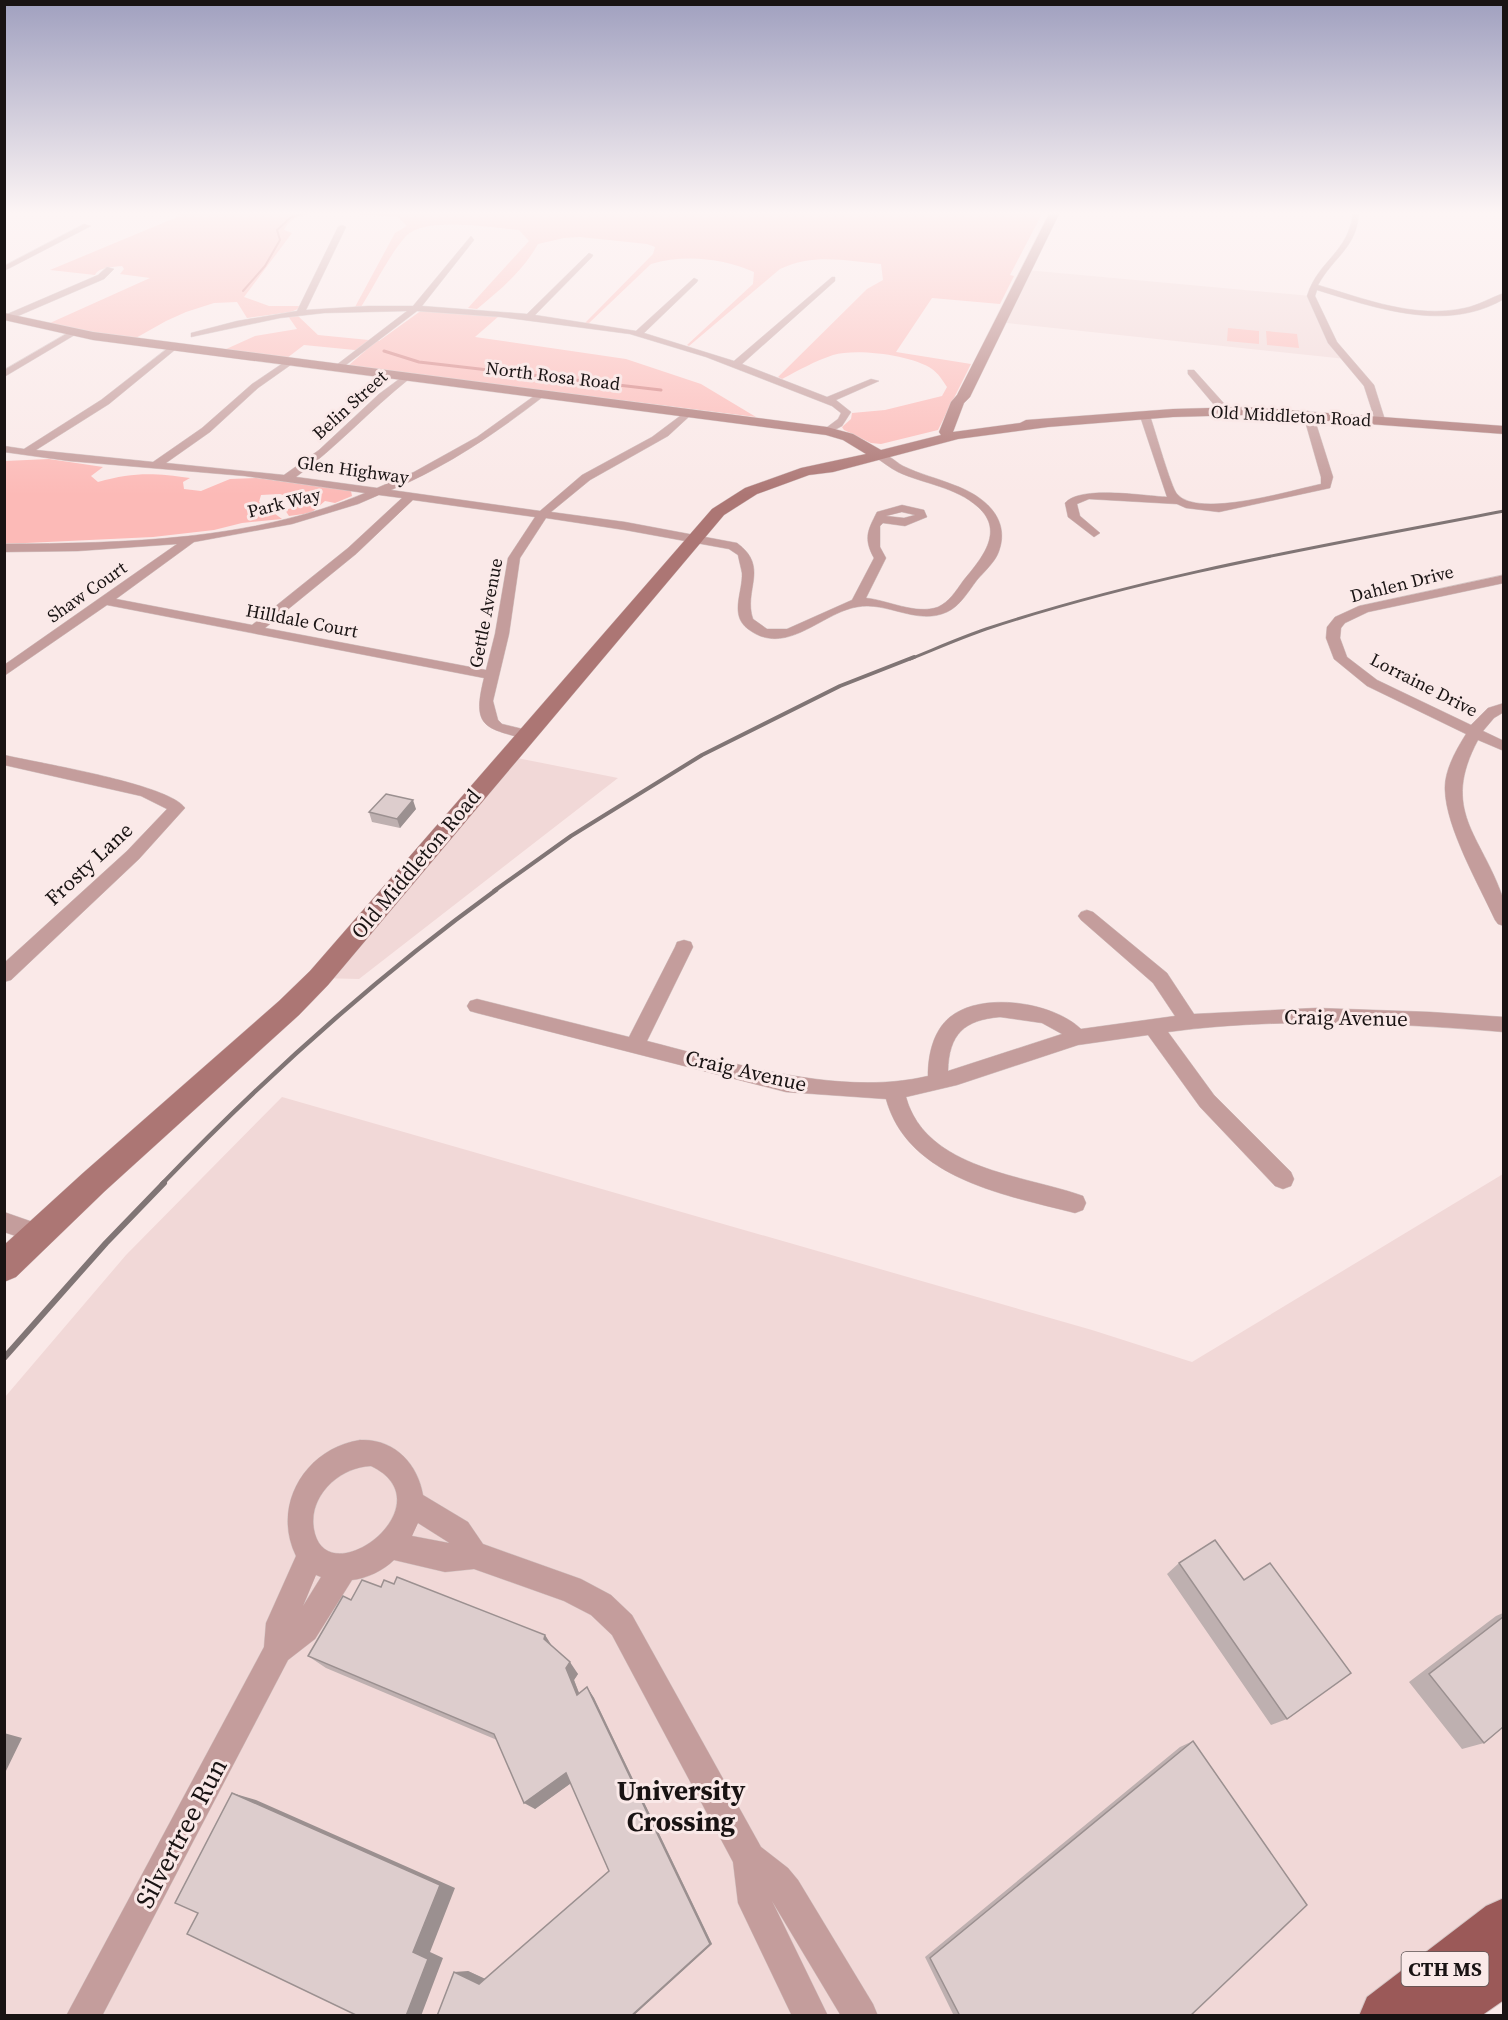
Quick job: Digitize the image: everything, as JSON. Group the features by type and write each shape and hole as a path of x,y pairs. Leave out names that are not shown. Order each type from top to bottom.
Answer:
{"main road":[{"name":"CTH MS","path":"1386,2016 1503,1924"},
{"path":"1441,2016 1444,2009 1497,1972 1503,1963"}],"street":[{"path":"6,317 31,306"},
{"path":"300,313 303,306"},
{"path":"529,317 539,306"},
{"path":"637,333 665,306"},
{"path":"737,363 801,306"},
{"path":"956,429 958,402 963,397 1008,306"},
{"path":"1316,306 1333,343 1369,385 1380,420"},
{"path":"1386,306 1417,313 1443,314 1479,306"},
{"path":"338,368 416,308"},
{"path":"194,335 247,320 300,313 416,308 529,317 637,333 737,363 837,404 846,412 840,422 827,431"},
{"name":"North Rosa Road","path":"6,317 74,333 173,347 827,431 848,437 876,453"},
{"path":"4,374 74,333"},
{"path":"26,452 105,402 173,347"},
{"path":"156,465 206,430 255,386 289,362"},
{"path":"1191,372 1225,411"},
{"name":"Belin Street","path":"287,478 323,452 382,396 406,377"},
{"path":"828,400 874,381"},
{"name":"Park Way","path":"6,548 190,541 302,519 381,492 463,448 541,394"},
{"path":"956,429 965,403 963,397"},
{"name":"Old Middleton Road","path":"956,429 1225,411 1308,414 1503,430"},
{"name":"Gettle Avenue","path":"526,734 497,727 491,722 486,701 502,634 514,558 541,514 566,492 601,469 666,434 688,413"},
{"path":"1094,533 1074,517 1071,503 1075,499 1089,496 1179,501 1198,507 1219,508 1321,489 1326,486 1327,477 1308,414"},
{"path":"1145,416 1156,444 1169,492 1179,501"},
{"name":"Old Middleton Road","path":"4,1267 304,993 388,899 526,734 718,512 739,497 764,485 820,467 833,467 956,429 1043,424"},
{"name":"Glen Highway","path":"4,449 287,478 541,514 733,546 744,554 748,572 745,615 752,626 774,633 795,631 857,602"},
{"path":"876,453 901,469 970,494 988,512 996,534 996,543 983,567 952,604 943,610 926,612 857,602 880,558 874,547 874,526 880,519"},
{"path":"4,457 45,455"},
{"path":"254,630 352,551 411,496"},
{"name":"Shaw Court","path":"4,672 190,541"},
{"name":"Dahlen Drive","path":"1335,648 1333,638 1335,627 1340,620 1351,614 1503,579"},
{"name":"Hilldale Court","path":"105,601 492,675"},
{"name":"Lorraine Drive","path":"1335,648 1341,659 1372,683 1503,747"},
{"path":"1503,707 1492,710 1474,733 1461,757 1453,787 1456,808 1503,920"},
{"name":"Frosty Lane","path":"4,760 146,792 177,808 133,855 4,975"},
{"path":"1087,916 1160,978 1189,1022"},
{"path":"635,1045 684,947"},
{"name":"Craig Avenue","path":"477,1006 786,1084 870,1090 894,1089 938,1081 987,1068 1077,1037 1189,1022 1316,1016 1430,1019 1503,1025"},
{"path":"938,1081 937,1061 946,1037 954,1023 974,1012 997,1007 1042,1015 1060,1022 1077,1037"},
{"path":"1152,1026 1207,1101 1283,1179"},
{"path":"894,1089 902,1114 913,1131 931,1149 948,1161 974,1175 1075,1203"},
{"path":"4,1222 39,1234"},
{"path":"372,1453 386,1456 397,1463 405,1474 410,1488 411,1503 400,1532 390,1545 376,1557 359,1565 343,1568 324,1565 310,1555 302,1542 299,1527 300,1511 306,1495 315,1480 342,1458 372,1453"},
{"path":"411,1503 458,1532 474,1555"},
{"path":"390,1545 445,1558 474,1555 571,1589 601,1605 622,1625 749,1859 755,1903 811,2016"},
{"name":"Silvertree Run","path":"83,2016 278,1650 281,1623 310,1555"},
{"name":"Silvertree Run","path":"278,1650 305,1629 343,1568"},
{"path":"749,1859 776,1880 786,1892 861,2016"}],"shaded area":[{"path":"87,306 204,306 166,321 134,339 78,331 50,323"},
{"path":"240,306 301,306 291,312 247,318"},
{"path":"470,306 480,306 477,309 468,308"},
{"path":"601,306 607,306 588,324 585,323"},
{"path":"729,306 736,306 689,346 687,345"},
{"path":"850,306 926,306 896,352 971,364 938,430 881,444 871,443 842,427 851,419 852,413 885,410 942,396 947,387 932,369 898,357 855,352 833,355 782,379 778,377"},
{"path":"1006,306 1317,306 1346,359 998,322"},
{"path":"422,310 499,316 475,337 626,359 701,384 756,417 348,366 365,351 304,345 287,358 224,350 255,336 297,329 288,316 297,315 318,335 379,341"},
{"path":"1228,328 1259,331 1259,344 1227,341"},
{"path":"1266,331 1297,334 1299,348 1267,345"},
{"path":"49,459 103,467 91,476 98,482 133,475 166,475 190,478 183,482 184,489 201,491 230,479 257,478 351,491 352,496 335,503 325,501 311,513 289,516 285,510 309,503 280,494 261,495 259,502 282,519 242,523 214,530 153,537 5,544 5,461"},
{"path":"507,756 618,778 359,979 319,978"},
{"name":"University Crossing","path":"282,1097 1092,1330 1192,1362 1503,1174 1503,1924 1386,2015 5,2016 5,1397 126,1255"}],"building":[{"path":"386,794 413,800 397,819 369,812"},
{"path":"1215,1540 1244,1580 1270,1563 1351,1673 1287,1719 1179,1563"},
{"path":"397,1577 545,1635 544,1639 570,1662 566,1668 577,1695 587,1687 710,1944 631,2016 437,2016 454,1972 479,1984 609,1871 566,1773 524,1803 494,1734 308,1656 343,1596 351,1600 362,1580 381,1587 384,1580 394,1584"},
{"path":"1503,1617 1503,1727 1484,1743 1429,1674"},
{"path":"1193,1741 1307,1905 1190,2016 960,2016 930,1958"},
{"path":"232,1793 440,1885 413,1952 428,1959 406,2016 358,2016 187,1934 198,1913 175,1903"}],"waterway":[{"path":"384,351 419,362 661,390"}],"railway":[{"path":"910,659 986,629 1050,609 1178,576 1504,511"},
{"path":"494,891 571,836 702,755 840,686 914,657"},
{"path":"162,1184 281,1067 365,993 451,923 496,890"},
{"path":"4,1358 106,1243 164,1183"}],"district":[{"name":"University Crossing","path":"681,1806"}]}
